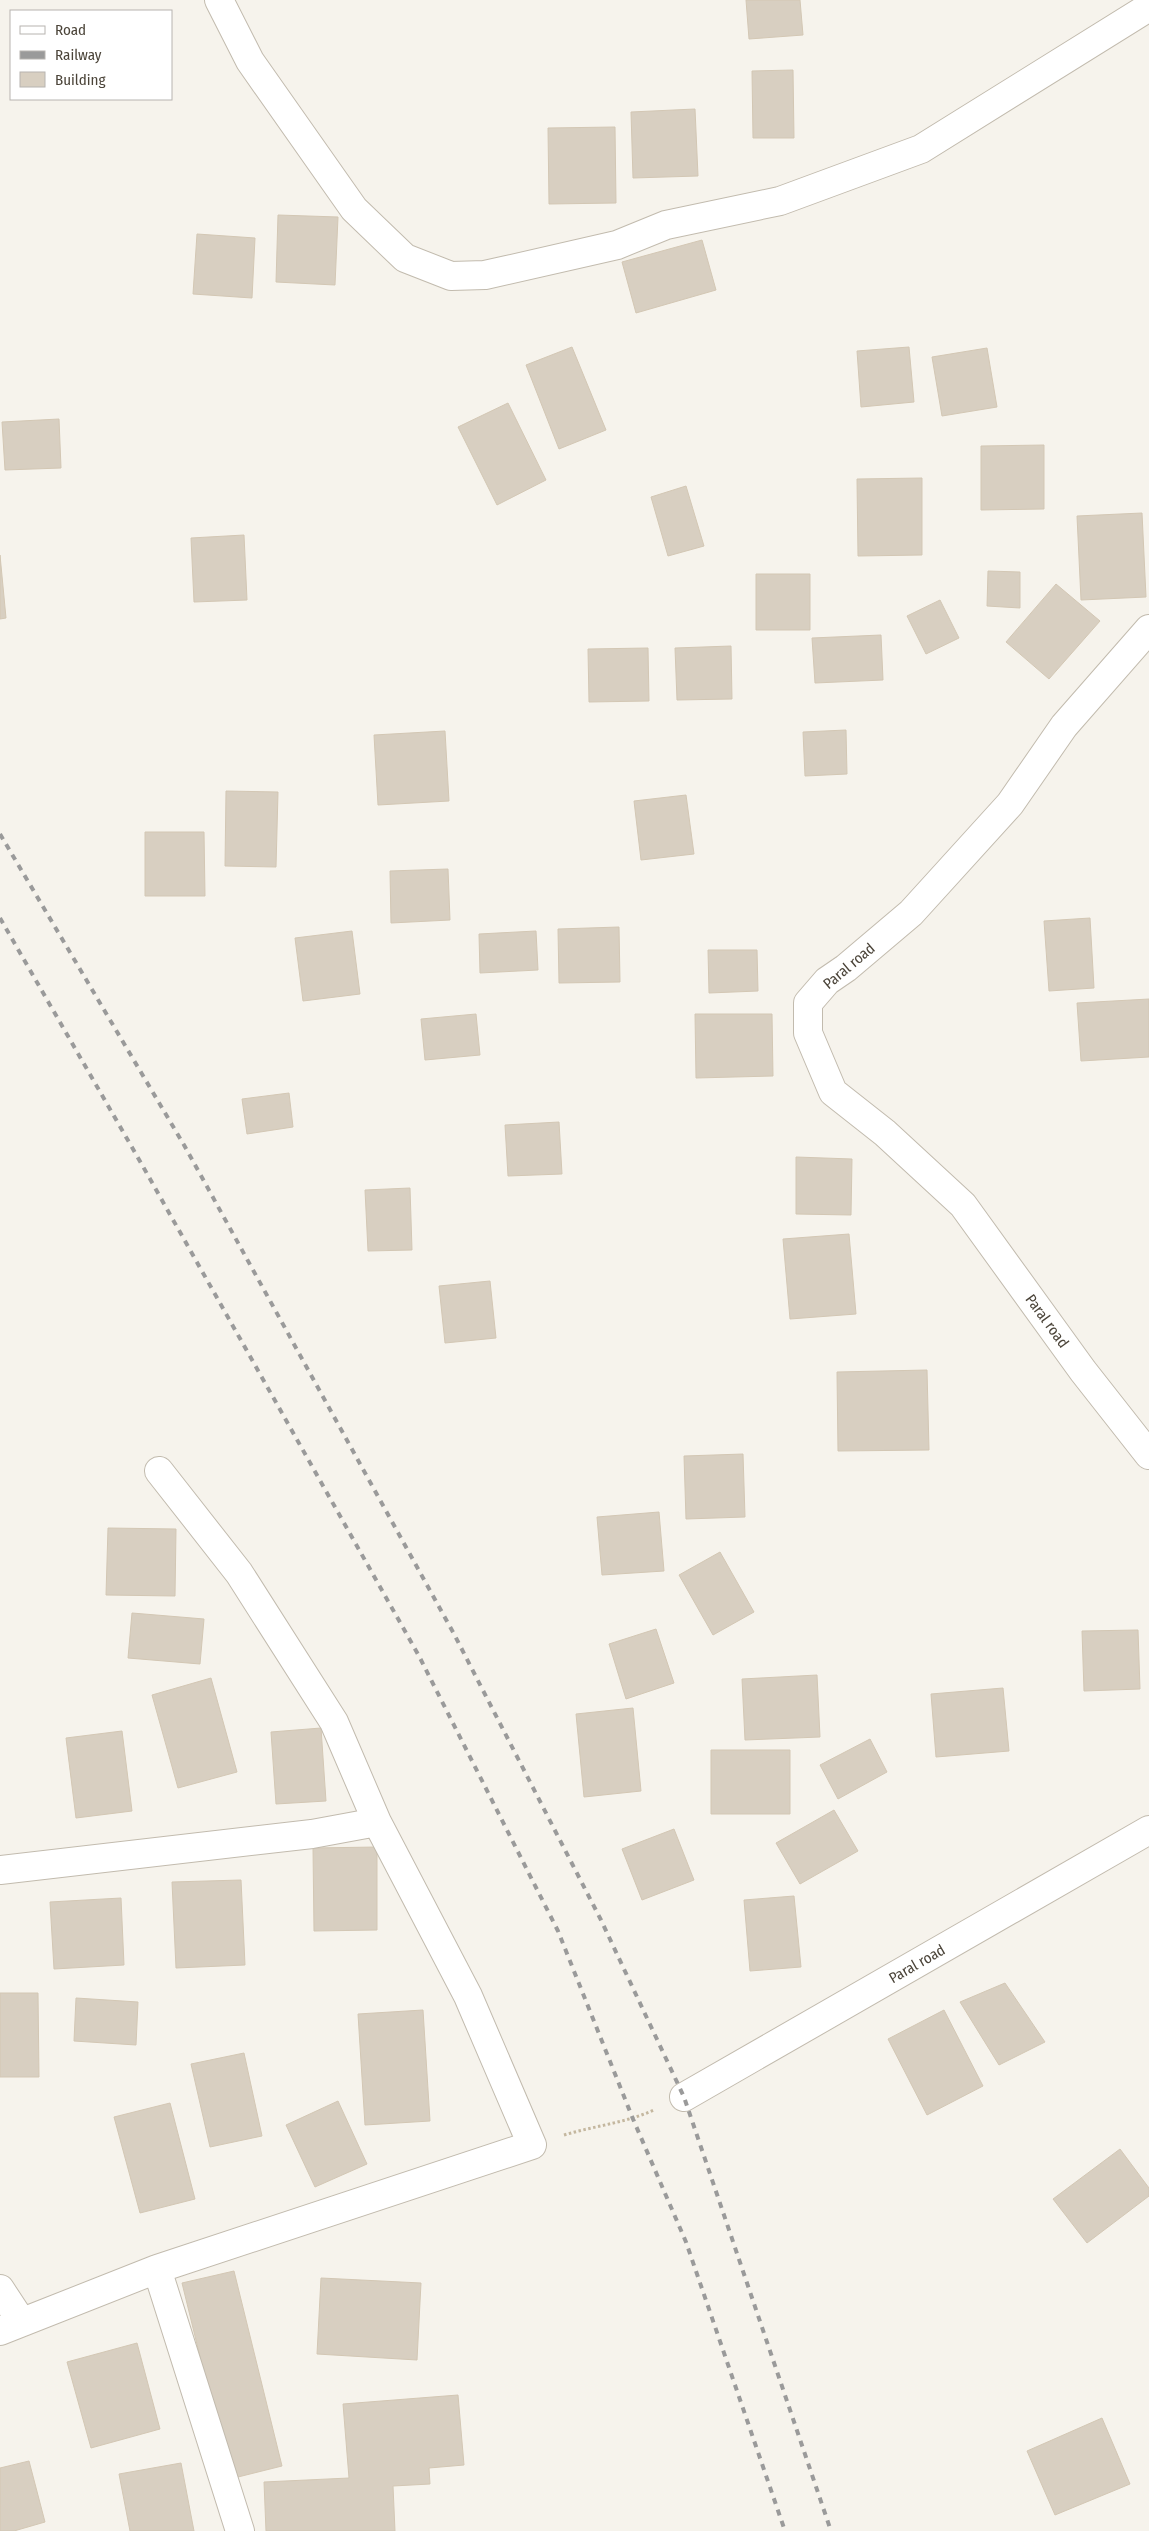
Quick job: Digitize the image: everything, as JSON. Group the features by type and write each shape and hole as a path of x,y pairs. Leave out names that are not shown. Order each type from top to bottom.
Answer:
{"street":[{"path":"219,0 250,61 354,209 405,258 451,276 485,275 617,245 666,225 780,201 921,149 1149,7"},
{"name":"Paral road","path":"1149,628 1064,726 1010,804 911,913 846,968 827,981 808,1003 808,1033 833,1092 885,1133 963,1205 1083,1371 1149,1456"},
{"path":"0,2289 10,2326 157,2269 532,2146 468,1996 377,1822 334,1722 240,1573 159,1471"},
{"path":"0,1870 312,1834 377,1822"},
{"name":"Paral road","path":"684,2097 1149,1830"},
{"path":"157,2269 240,2531"}],"path":[{"path":"532,2146 588,2128 633,2119 684,2097"}],"building":[{"path":"746,0 800,0 803,35 749,39"},
{"path":"793,70 794,138 753,138 752,71"},
{"path":"695,109 698,176 633,178 631,112"},
{"path":"615,127 616,203 549,204 548,128"},
{"path":"278,215 338,217 335,285 276,282"},
{"path":"197,234 255,238 252,298 193,294"},
{"path":"702,240 716,290 636,313 622,262"},
{"path":"572,347 606,430 559,449 526,365"},
{"path":"909,347 914,402 861,407 857,351"},
{"path":"987,348 997,407 942,416 932,357"},
{"path":"508,403 546,480 497,505 458,427"},
{"path":"59,419 61,468 5,470 2,422"},
{"path":"1044,445 1044,509 981,510 981,446"},
{"path":"922,478 922,555 858,556 857,479"},
{"path":"686,486 704,546 668,556 651,497"},
{"path":"1142,513 1146,597 1081,600 1077,516"},
{"path":"244,535 247,600 194,602 191,538"},
{"path":"0,555 6,618 0,619"},
{"path":"988,571 1020,572 1020,608 987,606"},
{"path":"756,574 810,574 810,630 756,630"},
{"path":"1056,584 1100,621 1049,679 1006,642"},
{"path":"940,600 959,638 926,654 907,616"},
{"path":"881,635 883,680 815,683 812,638"},
{"path":"731,646 732,699 677,700 675,648"},
{"path":"648,648 649,701 589,702 588,649"},
{"path":"846,730 847,774 805,776 803,732"},
{"path":"445,731 449,801 378,805 374,735"},
{"path":"226,791 278,792 276,867 225,866"},
{"path":"686,795 694,854 641,860 634,801"},
{"path":"145,832 204,832 205,896 145,896"},
{"path":"448,869 450,920 391,923 390,871"},
{"path":"1090,918 1094,988 1049,991 1044,921"},
{"path":"619,927 620,982 559,983 558,929"},
{"path":"352,931 360,994 303,1001 295,938"},
{"path":"536,931 538,970 480,973 479,934"},
{"path":"708,950 757,950 758,991 709,993"},
{"path":"1149,999 1149,1057 1081,1061 1077,1003"},
{"path":"476,1014 480,1055 425,1060 421,1019"},
{"path":"695,1014 772,1014 773,1076 696,1078"},
{"path":"289,1093 293,1127 247,1134 242,1099"},
{"path":"559,1122 562,1174 508,1176 505,1125"},
{"path":"796,1157 852,1159 851,1215 796,1214"},
{"path":"410,1188 412,1250 368,1251 365,1190"},
{"path":"849,1234 856,1314 790,1319 783,1239"},
{"path":"490,1281 496,1338 445,1343 439,1286"},
{"path":"927,1370 929,1450 838,1451 837,1372"},
{"path":"743,1454 745,1517 686,1519 684,1456"},
{"path":"659,1512 664,1571 602,1575 597,1517"},
{"path":"108,1528 176,1529 175,1596 106,1595"},
{"path":"720,1552 754,1612 713,1635 679,1575"},
{"path":"132,1613 204,1619 200,1664 128,1658"},
{"path":"656,1629 674,1683 626,1699 609,1644"},
{"path":"1138,1630 1140,1689 1084,1691 1082,1631"},
{"path":"817,1675 820,1737 745,1740 742,1679"},
{"path":"211,1678 237,1772 178,1788 152,1695"},
{"path":"1003,1688 1009,1751 936,1757 931,1694"},
{"path":"633,1708 641,1791 584,1797 576,1714"},
{"path":"321,1728 326,1801 276,1804 271,1732"},
{"path":"122,1731 132,1811 76,1818 66,1738"},
{"path":"870,1739 887,1772 838,1799 820,1765"},
{"path":"711,1750 790,1750 790,1814 711,1814"},
{"path":"834,1810 858,1851 800,1884 776,1843"},
{"path":"674,1829 694,1880 642,1900 622,1849"},
{"path":"377,1847 377,1930 314,1931 313,1848"},
{"path":"241,1880 245,1965 176,1968 172,1882"},
{"path":"794,1896 801,1967 750,1971 744,1900"},
{"path":"121,1898 124,1965 54,1969 50,1902"},
{"path":"1005,1983 1045,2042 999,2065 960,2002"},
{"path":"0,1993 38,1993 39,2077 0,2077"},
{"path":"76,1998 138,2002 136,2045 74,2041"},
{"path":"423,2010 430,2121 365,2125 358,2014"},
{"path":"944,2010 983,2086 927,2115 888,2039"},
{"path":"244,2053 262,2136 210,2147 191,2064"},
{"path":"338,2101 367,2164 315,2187 286,2125"},
{"path":"170,2103 195,2199 140,2213 114,2117"},
{"path":"1120,2149 1149,2188 1149,2196 1087,2243 1053,2199"},
{"path":"234,2271 282,2466 230,2479 182,2283"},
{"path":"321,2278 421,2283 417,2360 317,2354"},
{"path":"137,2343 160,2429 91,2448 67,2362"},
{"path":"458,2395 464,2465 429,2468 430,2484 393,2486 395,2531 266,2531 264,2482 349,2478 343,2404"},
{"path":"1102,2418 1130,2484 1055,2515 1027,2451"},
{"path":"29,2461 45,2522 14,2531 0,2531 0,2468"},
{"path":"181,2463 194,2531 130,2531 119,2474"}],"railway":[{"path":"0,834 184,1145 454,1634 601,1920 684,2097 831,2531"},
{"path":"0,918 141,1163 419,1656 558,1931 633,2119 686,2242 785,2531"}]}
